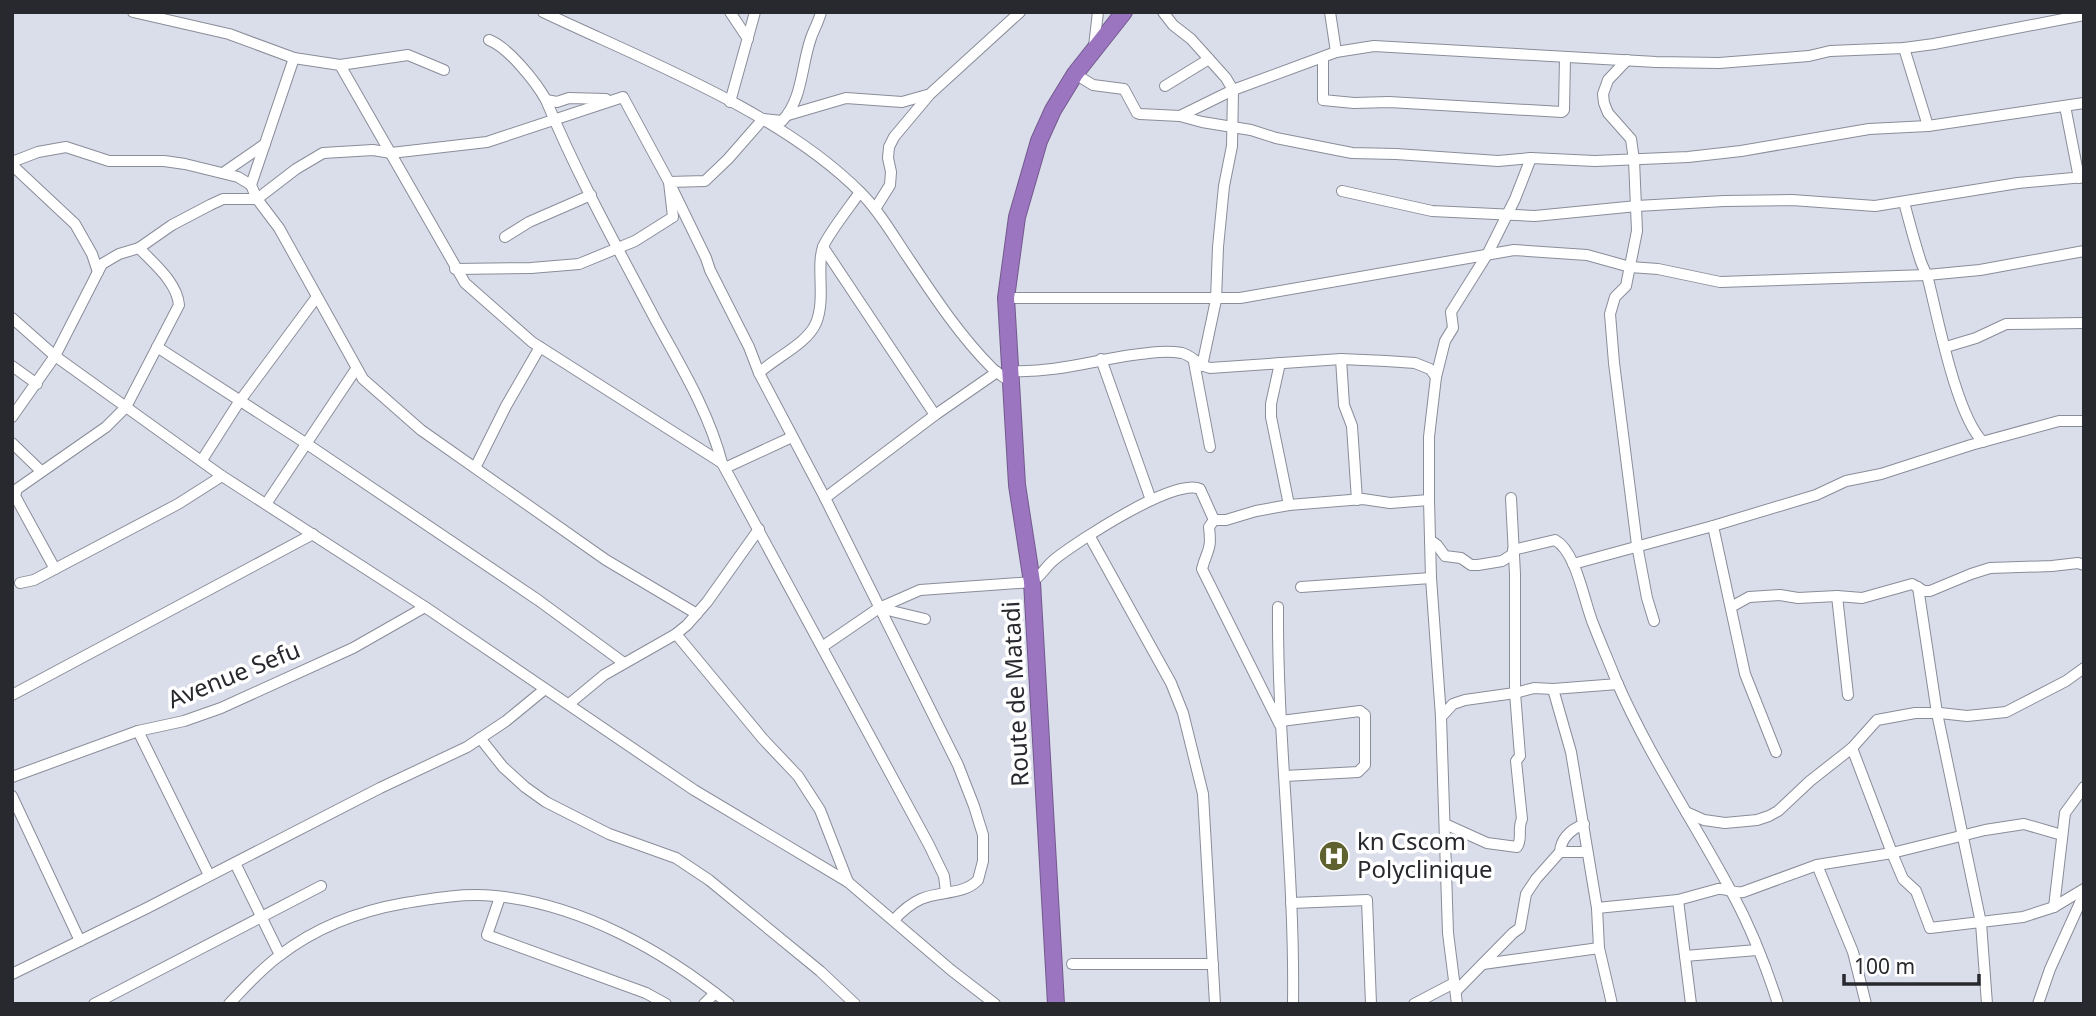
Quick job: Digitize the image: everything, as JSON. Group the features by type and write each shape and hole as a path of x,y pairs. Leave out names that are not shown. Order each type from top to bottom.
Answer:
{"highway":[{"name":"Route de Matadi","path":"1056,1004 1032,582 1017,485 1007,376 1006,298 1017,217 1039,141 1053,110 1075,74 1124,12"}],"street":[{"path":"133,12 229,34 294,58 340,65 408,55 444,70"},
{"path":"543,12 678,75 763,119 814,152 860,192 875,209 951,319 1007,376"},
{"path":"730,12 748,39"},
{"path":"730,103 755,12"},
{"path":"763,119 782,121 788,115 821,12"},
{"path":"875,209 890,184 889,147 894,137 930,94 1020,12"},
{"path":"1094,47 1098,12"},
{"path":"1163,12 1209,59 1233,90 1232,146 1221,214 1216,300 1198,364 1210,447"},
{"path":"1330,12 1336,51"},
{"path":"1180,116 1233,90 1336,51 1374,46 1719,63 1809,56 1849,49 1904,48 2084,15"},
{"path":"489,40 507,50 540,88 616,247 694,392 711,428 724,466 938,863 944,876 946,892"},
{"path":"1904,48 1928,126"},
{"path":"1323,57 1323,100 1562,112 1565,57"},
{"path":"251,185 294,58"},
{"path":"1165,86 1209,59"},
{"path":"1627,60 1608,80 1603,94 1608,113 1631,139 1637,206 1637,231 1626,285 1615,297 1610,314 1637,545 1654,621"},
{"path":"340,65 465,284 540,348 724,466"},
{"path":"1075,74 1093,85 1124,89 1137,113 1180,116 1352,153 1498,161 1531,158 1568,161 1634,160 1734,152 1869,129 1928,126 2084,103"},
{"path":"788,115 846,98 902,102 930,94"},
{"path":"12,417 55,356 108,259 139,248 172,225 223,199 257,199 296,169 323,153 373,150 391,153 487,142 623,97 669,182 759,373 825,498 958,765 974,806 983,835 983,862 978,880 965,888 922,898 902,911 894,920"},
{"path":"546,100 557,102 569,99 614,99"},
{"path":"1342,191 1432,211 1506,216 1535,216 1637,206 1792,200 1875,206 2018,183 2081,177 2065,106"},
{"path":"669,182 705,181 729,159 763,119"},
{"path":"223,173 265,144"},
{"path":"99,272 75,224 12,164 38,152 66,147 109,161 164,162 238,177 251,185 257,199 279,228 363,380 421,430 476,466 606,560 696,614"},
{"path":"1457,1004 1448,933 1441,717 1431,578 1429,437 1436,377 1445,341 1453,328 1451,312 1488,253 1516,199 1531,158"},
{"path":"455,269 579,264 635,241 673,217 669,182"},
{"path":"759,373 801,341 816,323 821,304 823,247 860,192"},
{"path":"505,237 529,222 591,195"},
{"path":"1904,202 1913,239 1927,275 1937,325 1970,427 1983,442"},
{"path":"823,247 935,415"},
{"path":"55,569 15,496 17,489 106,427 126,407 179,304 168,280 139,248"},
{"path":"1006,298 1240,298 1514,250 1587,255 1630,267 1658,269 1720,282 1927,275 1980,270 2084,251"},
{"path":"465,284 475,268"},
{"path":"202,460 239,402 316,298"},
{"path":"12,318 55,356 222,476 425,607 694,790 848,882 995,1004"},
{"path":"1945,347 1976,338 2006,324 2084,323"},
{"path":"157,348 307,444 538,600 624,663"},
{"path":"476,466 506,406 540,348"},
{"path":"825,498 935,415 1007,376 1101,359 1166,352 1185,354 1198,364 1210,368 1341,359 1415,363 1430,369 1436,377"},
{"path":"1101,359 1151,500"},
{"path":"1341,359 1344,405 1352,426 1357,500"},
{"path":"1280,363 1271,404 1271,417 1289,505"},
{"path":"12,366 37,384"},
{"path":"266,504 356,369"},
{"path":"1573,564 1713,526 1816,495 1846,481 1881,474 1983,442 2059,421 2084,421"},
{"path":"724,466 792,437"},
{"path":"12,443 41,471"},
{"path":"20,583 34,580 178,504 222,476"},
{"path":"822,647 879,608 931,587 1032,582 1044,574 1056,558 1090,537 1151,500 1188,486 1196,486 1202,491 1214,520"},
{"path":"1445,824 1488,843 1519,846 1518,826 1522,819 1516,761 1520,756 1515,693 1511,498"},
{"path":"1214,520 1226,520 1289,505 1369,499 1404,503 1429,500"},
{"path":"1214,520 1209,527 1209,554 1202,569 1281,724"},
{"path":"1713,526 1745,674 1776,752"},
{"path":"569,704 604,675 676,634 696,614 759,529"},
{"path":"12,695 313,534"},
{"path":"1090,537 1171,683 1183,713 1203,794 1215,1004"},
{"path":"1430,540 1445,556 1461,558 1474,565 1494,564 1532,544 1555,540 1562,546 1573,564 1593,624 1618,684 1684,810 1733,894 1778,1004"},
{"path":"1731,607 1749,597 1780,595 1862,598 1912,584 1930,591 1990,568 2078,563 2084,565"},
{"path":"1301,587 1431,578"},
{"path":"1918,587 1937,713 1981,923 1987,1004"},
{"path":"1837,596 1848,695"},
{"name":"Avenue Sefu","path":"12,777 138,731 184,721 221,708 353,648 425,607"},
{"path":"1278,607 1293,1004"},
{"path":"879,608 925,619"},
{"path":"676,634 762,739 798,776 820,810 848,882"},
{"path":"1684,810 1704,820 1725,823 1745,822 1769,816 1852,748 1877,720 1937,713 1967,716 2006,712 2066,681 2084,668"},
{"path":"1441,717 1458,702 1534,688 1618,684"},
{"path":"12,974 480,738 545,689"},
{"path":"1553,689 1572,752 1597,908 1599,948 1612,1004"},
{"path":"1281,724 1360,711 1365,715 1365,765 1362,769 1358,772 1285,776"},
{"path":"138,731 209,875"},
{"path":"480,738 503,767 546,802 609,834 676,858 709,880 820,971 855,1004"},
{"path":"1852,748 1904,881 1916,891 1930,928 1981,923 2005,917 2023,917 2054,907 2084,892"},
{"path":"2054,907 2067,807 2079,796 2084,786"},
{"path":"12,796 80,941"},
{"path":"1414,1004 1455,987 1521,928 1526,894 1560,852 1569,832 1584,824"},
{"path":"1597,908 1678,900 1718,889 1733,894 1817,866 1892,853 1963,834 2024,824 2062,835"},
{"path":"1560,852 1587,852"},
{"path":"234,863 280,955"},
{"path":"1817,866 1853,952 1866,1004"},
{"path":"94,1004 321,886"},
{"path":"2038,1004 2050,969 2084,892"},
{"path":"229,1004 280,955 332,925 374,908 459,895 500,897 555,908 617,933 665,956 729,1004"},
{"path":"500,897 487,935 646,993 666,1004"},
{"path":"1291,903 1367,900 1371,1004"},
{"path":"1678,900 1691,1004"},
{"path":"1483,964 1599,948"},
{"path":"1685,956 1757,950"},
{"path":"1072,964 1213,964"},
{"path":"704,1004 715,993"}],"place":[{"name":"kn Cscom Polyclinique","path":"1334,856"}]}
